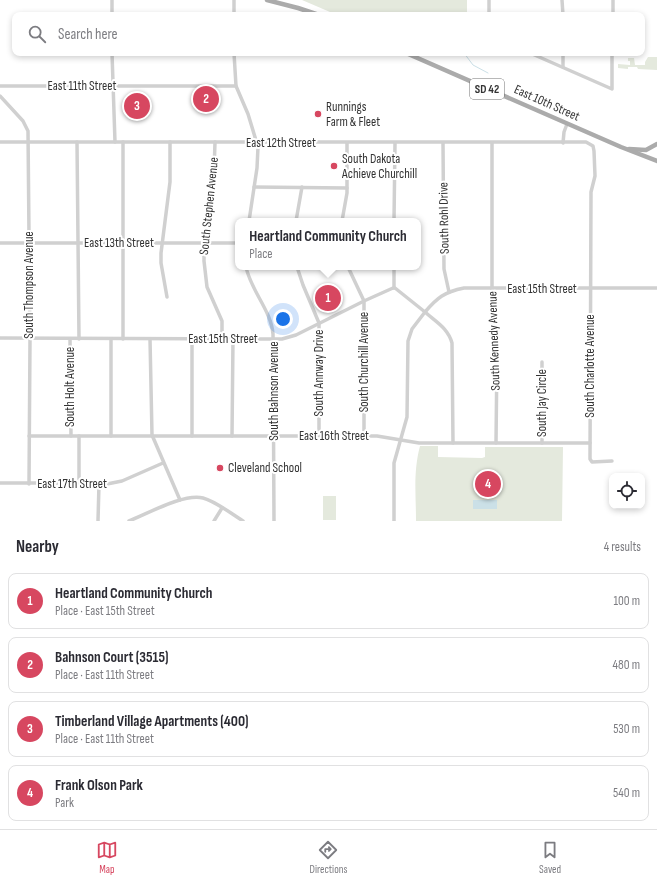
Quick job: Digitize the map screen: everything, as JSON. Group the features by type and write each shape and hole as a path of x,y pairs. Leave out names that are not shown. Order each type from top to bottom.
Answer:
{"main road":[{"path":"267,0 309,12"},
{"name":"East 10th Street","path":"413,56 567,124 657,161"},
{"path":"623,148 646,150 657,144"}],"street":[{"path":"112,0 112,12"},
{"path":"234,0 234,12"},
{"path":"489,12 490,0"},
{"path":"562,0 563,12"},
{"path":"612,12 613,0"},
{"path":"112,56 115,142"},
{"path":"234,56 236,86 246,108 257,142 258,161 250,218"},
{"path":"537,56 612,89 612,56"},
{"path":"562,67 563,56"},
{"name":"East 11th Street","path":"0,86 236,86"},
{"name":"South Thompson Avenue","path":"0,96 24,121 28,131 30,339 29,484"},
{"path":"563,142 567,124"},
{"name":"East 12th Street","path":"0,142 586,142 593,146"},
{"name":"South Holt Avenue","path":"77,142 79,338"},
{"path":"123,142 123,339"},
{"path":"167,297 161,263 161,243 170,182 170,142"},
{"name":"South Stephen Avenue","path":"215,142 214,173 204,243 204,271 207,287 222,321 222,339"},
{"path":"342,218 347,188 347,143"},
{"path":"394,218 395,143"},
{"name":"South Rohl Drive","path":"443,143 444,269 449,292"},
{"name":"South Kennedy Avenue","path":"492,143 493,331 497,353 496,443"},
{"name":"South Charlotte Avenue","path":"593,146 595,176 591,192 590,459 592,462 612,461"},
{"path":"254,187 347,188"},
{"path":"297,218 302,187"},
{"name":"East 13th Street","path":"0,243 235,243"},
{"name":"South Bahnson Avenue","path":"247,270 273,329 274,521"},
{"name":"South Annway Drive","path":"298,270 305,291 319,323 319,436"},
{"name":"South Churchill Avenue","path":"349,270 364,301 364,436"},
{"path":"394,270 394,288 444,328 450,336 452,343 453,443"},
{"name":"East 15th Street","path":"0,338 282,338 296,335 364,301 394,288"},
{"name":"East 15th Street","path":"394,521 394,463 407,417 408,341 412,329 436,299 449,292 464,288 657,288"},
{"path":"232,436 233,338"},
{"name":"South Holt Avenue","path":"70,339 71,436"},
{"path":"111,339 111,436"},
{"path":"150,339 152,436 180,500"},
{"path":"192,339 192,436"},
{"name":"South Jay Circle","path":"542,362 542,443"},
{"name":"East 16th Street","path":"29,436 386,436 419,443 590,443"},
{"name":"South Holt Avenue","path":"78,483 79,436"},
{"name":"East 17th Street","path":"0,484 115,484 163,464"},
{"path":"98,521 99,484"},
{"path":"129,521 136,520 180,500 193,497 203,498 243,521"},
{"path":"214,521 222,508"}],"shaded area":[{"path":"302,0 467,0 467,12 330,12"},
{"path":"648,57 657,57 657,70 638,69 637,67 628,67 628,69 618,68 618,64 630,65 628,58 634,58 635,65 645,65"},
{"path":"420,446 438,446 438,457 482,458 485,457 485,447 563,447 562,521 416,521 416,474"},
{"path":"323,496 336,496 336,520 323,520"}],"water":[{"path":"473,500 497,500 497,509 473,509"}],"waterway":[{"path":"466,56 473,65 488,73"}],"place":[{"name":"Bahnson Court (3515)","path":"206,99"},
{"name":"Timberland Village Apartments (400)","path":"137,106"},
{"name":"Runnings Farm & Fleet","path":"318,114"},
{"name":"South Dakota Achieve Churchill","path":"334,166"},
{"name":"Heartland Community Church","path":"328,298"},
{"name":"Cleveland School","path":"220,468"},
{"name":"Frank Olson Park","path":"488,484"}]}
